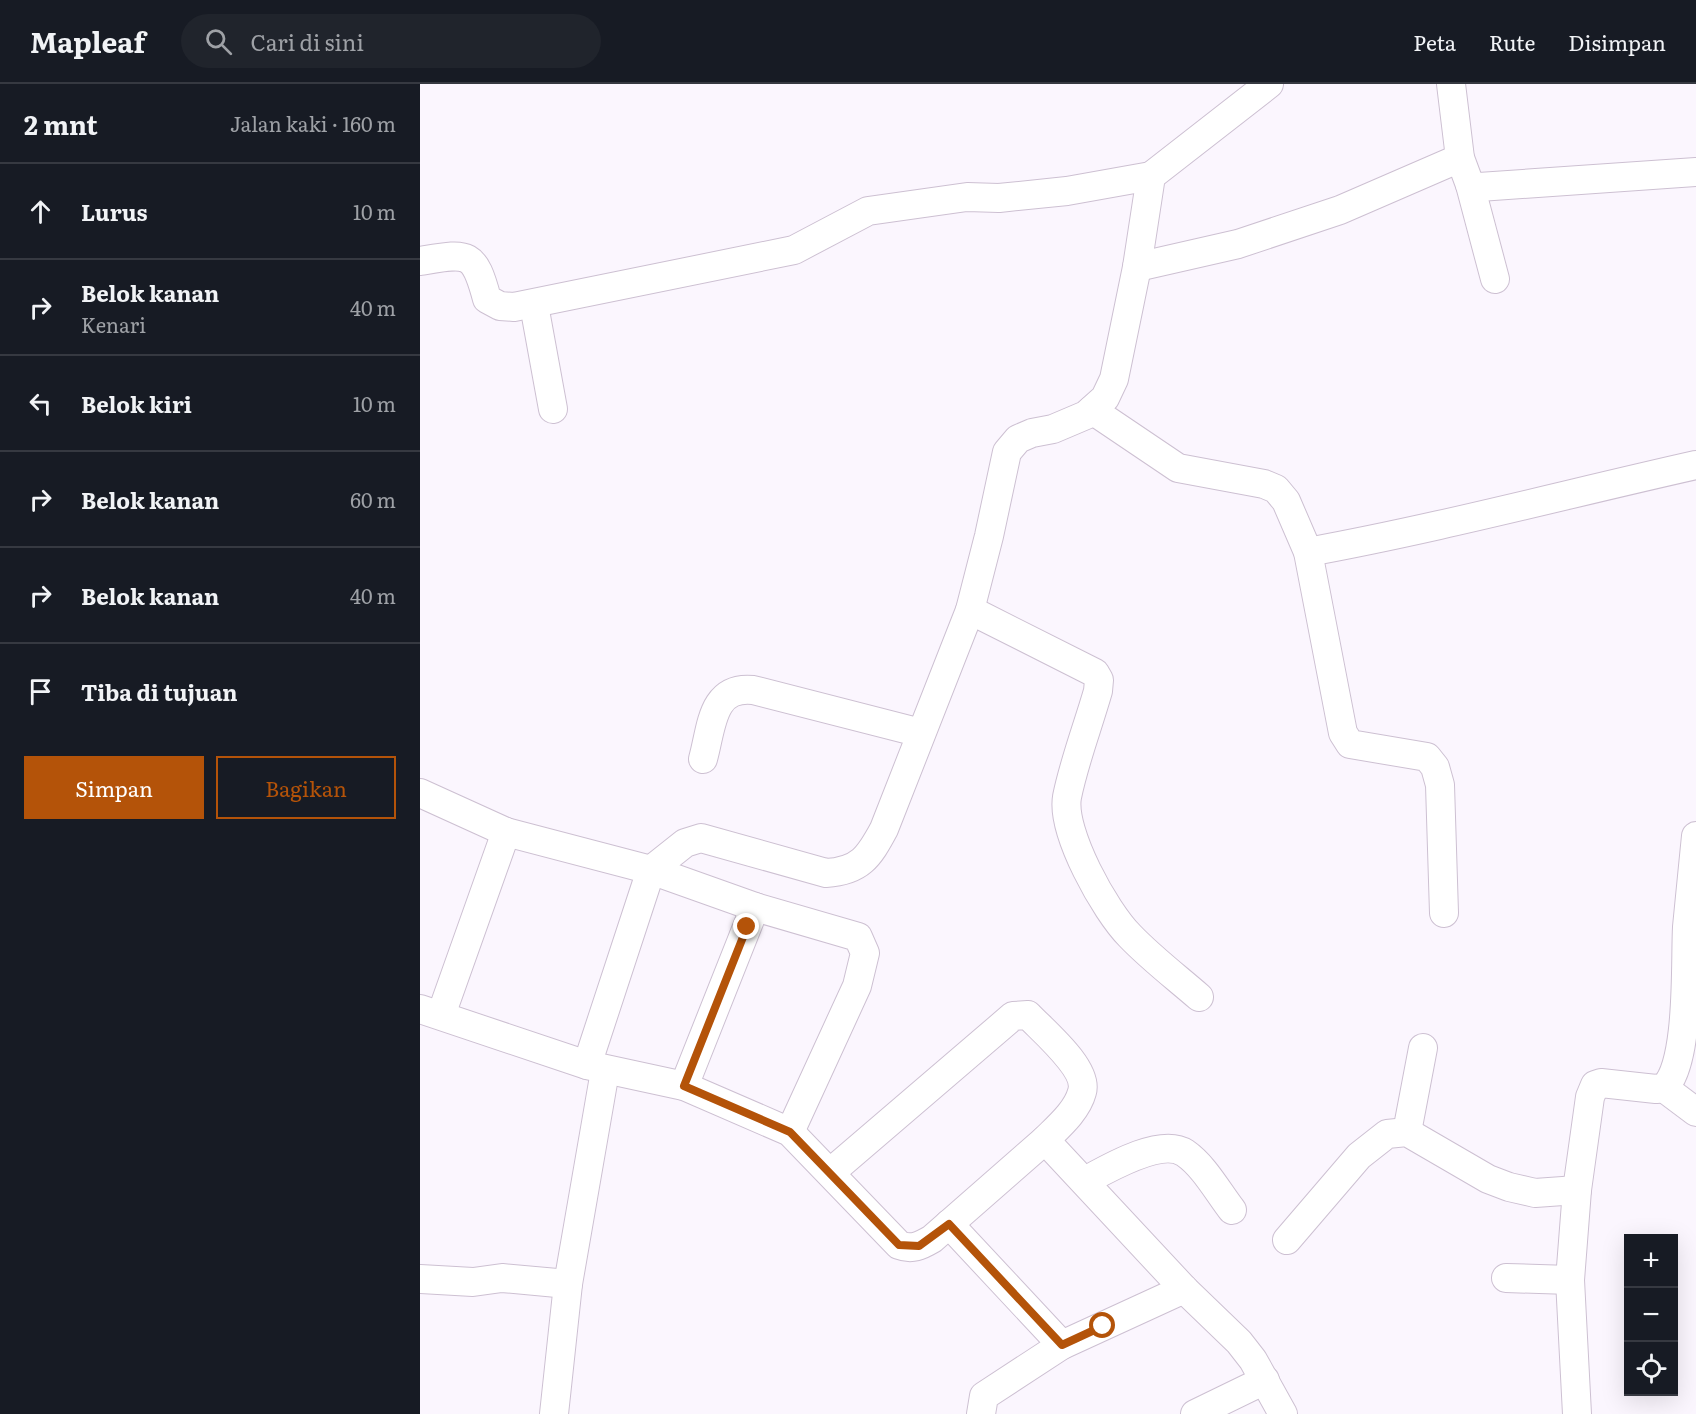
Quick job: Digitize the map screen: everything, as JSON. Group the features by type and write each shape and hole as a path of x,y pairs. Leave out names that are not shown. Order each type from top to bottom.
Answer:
{"street":[{"path":"420,261 445,257 466,258 478,267 487,299 493,304 514,307 794,250 868,211 967,197 999,198 1067,191 1151,176 1269,84"},
{"path":"1451,84 1460,158 1470,185 1494,279"},
{"path":"1137,267 1238,244 1320,217 1460,158"},
{"path":"1470,185 1479,187 1696,172"},
{"path":"554,1414 596,1068 651,870 685,843 701,838 826,873 843,872 860,865 872,851 884,829 970,610 1007,452 1018,439 1074,421 1092,410 1105,398 1114,379 1137,267 1151,176"},
{"path":"534,304 553,409"},
{"path":"1092,410 1178,468 1264,484 1276,489 1286,501 1308,552 1343,733 1350,744 1427,757 1435,766 1440,785 1444,913"},
{"path":"1308,552 1418,532 1578,491 1696,465"},
{"path":"970,610 1095,673 1099,680 1098,691 1067,798 1067,820 1074,844 1114,916 1129,936 1199,997"},
{"path":"703,759 718,705 724,695 734,690 753,690 921,733"},
{"path":"420,793 506,832 651,870 755,907 858,937 865,953 856,986 790,1132"},
{"path":"506,832 430,1012 596,1068 684,1086 790,1132 899,1245 919,1246 949,1224 1045,1140 1078,1102 1082,1093 1082,1081 1077,1067 1029,1015 1013,1016 831,1172"},
{"path":"1664,1088 1670,1081 1682,1032 1692,930 1696,836"},
{"path":"684,1086 755,907"},
{"path":"1407,1132 1423,1048"},
{"path":"1577,1414 1570,1280 1577,1190 1590,1097 1595,1085 1608,1083 1664,1088 1696,1112"},
{"path":"1287,1240 1359,1156 1387,1134 1407,1132 1488,1179 1509,1187 1535,1193 1577,1190"},
{"path":"1045,1140 1184,1289 1239,1342 1265,1380 1283,1414"},
{"path":"1085,1181 1138,1155 1184,1152 1199,1167 1232,1210"},
{"path":"949,1224 1062,1345"},
{"path":"420,1279 473,1282 502,1278 568,1284"},
{"path":"1506,1278 1570,1280"},
{"path":"981,1414 984,1396 1062,1345 1184,1289"},
{"path":"1195,1414 1265,1380"}],"route":[{"path":"747,927 684,1086 790,1132 899,1245 912,1248 919,1246 932,1239 949,1224 1062,1345 1103,1326"}]}
